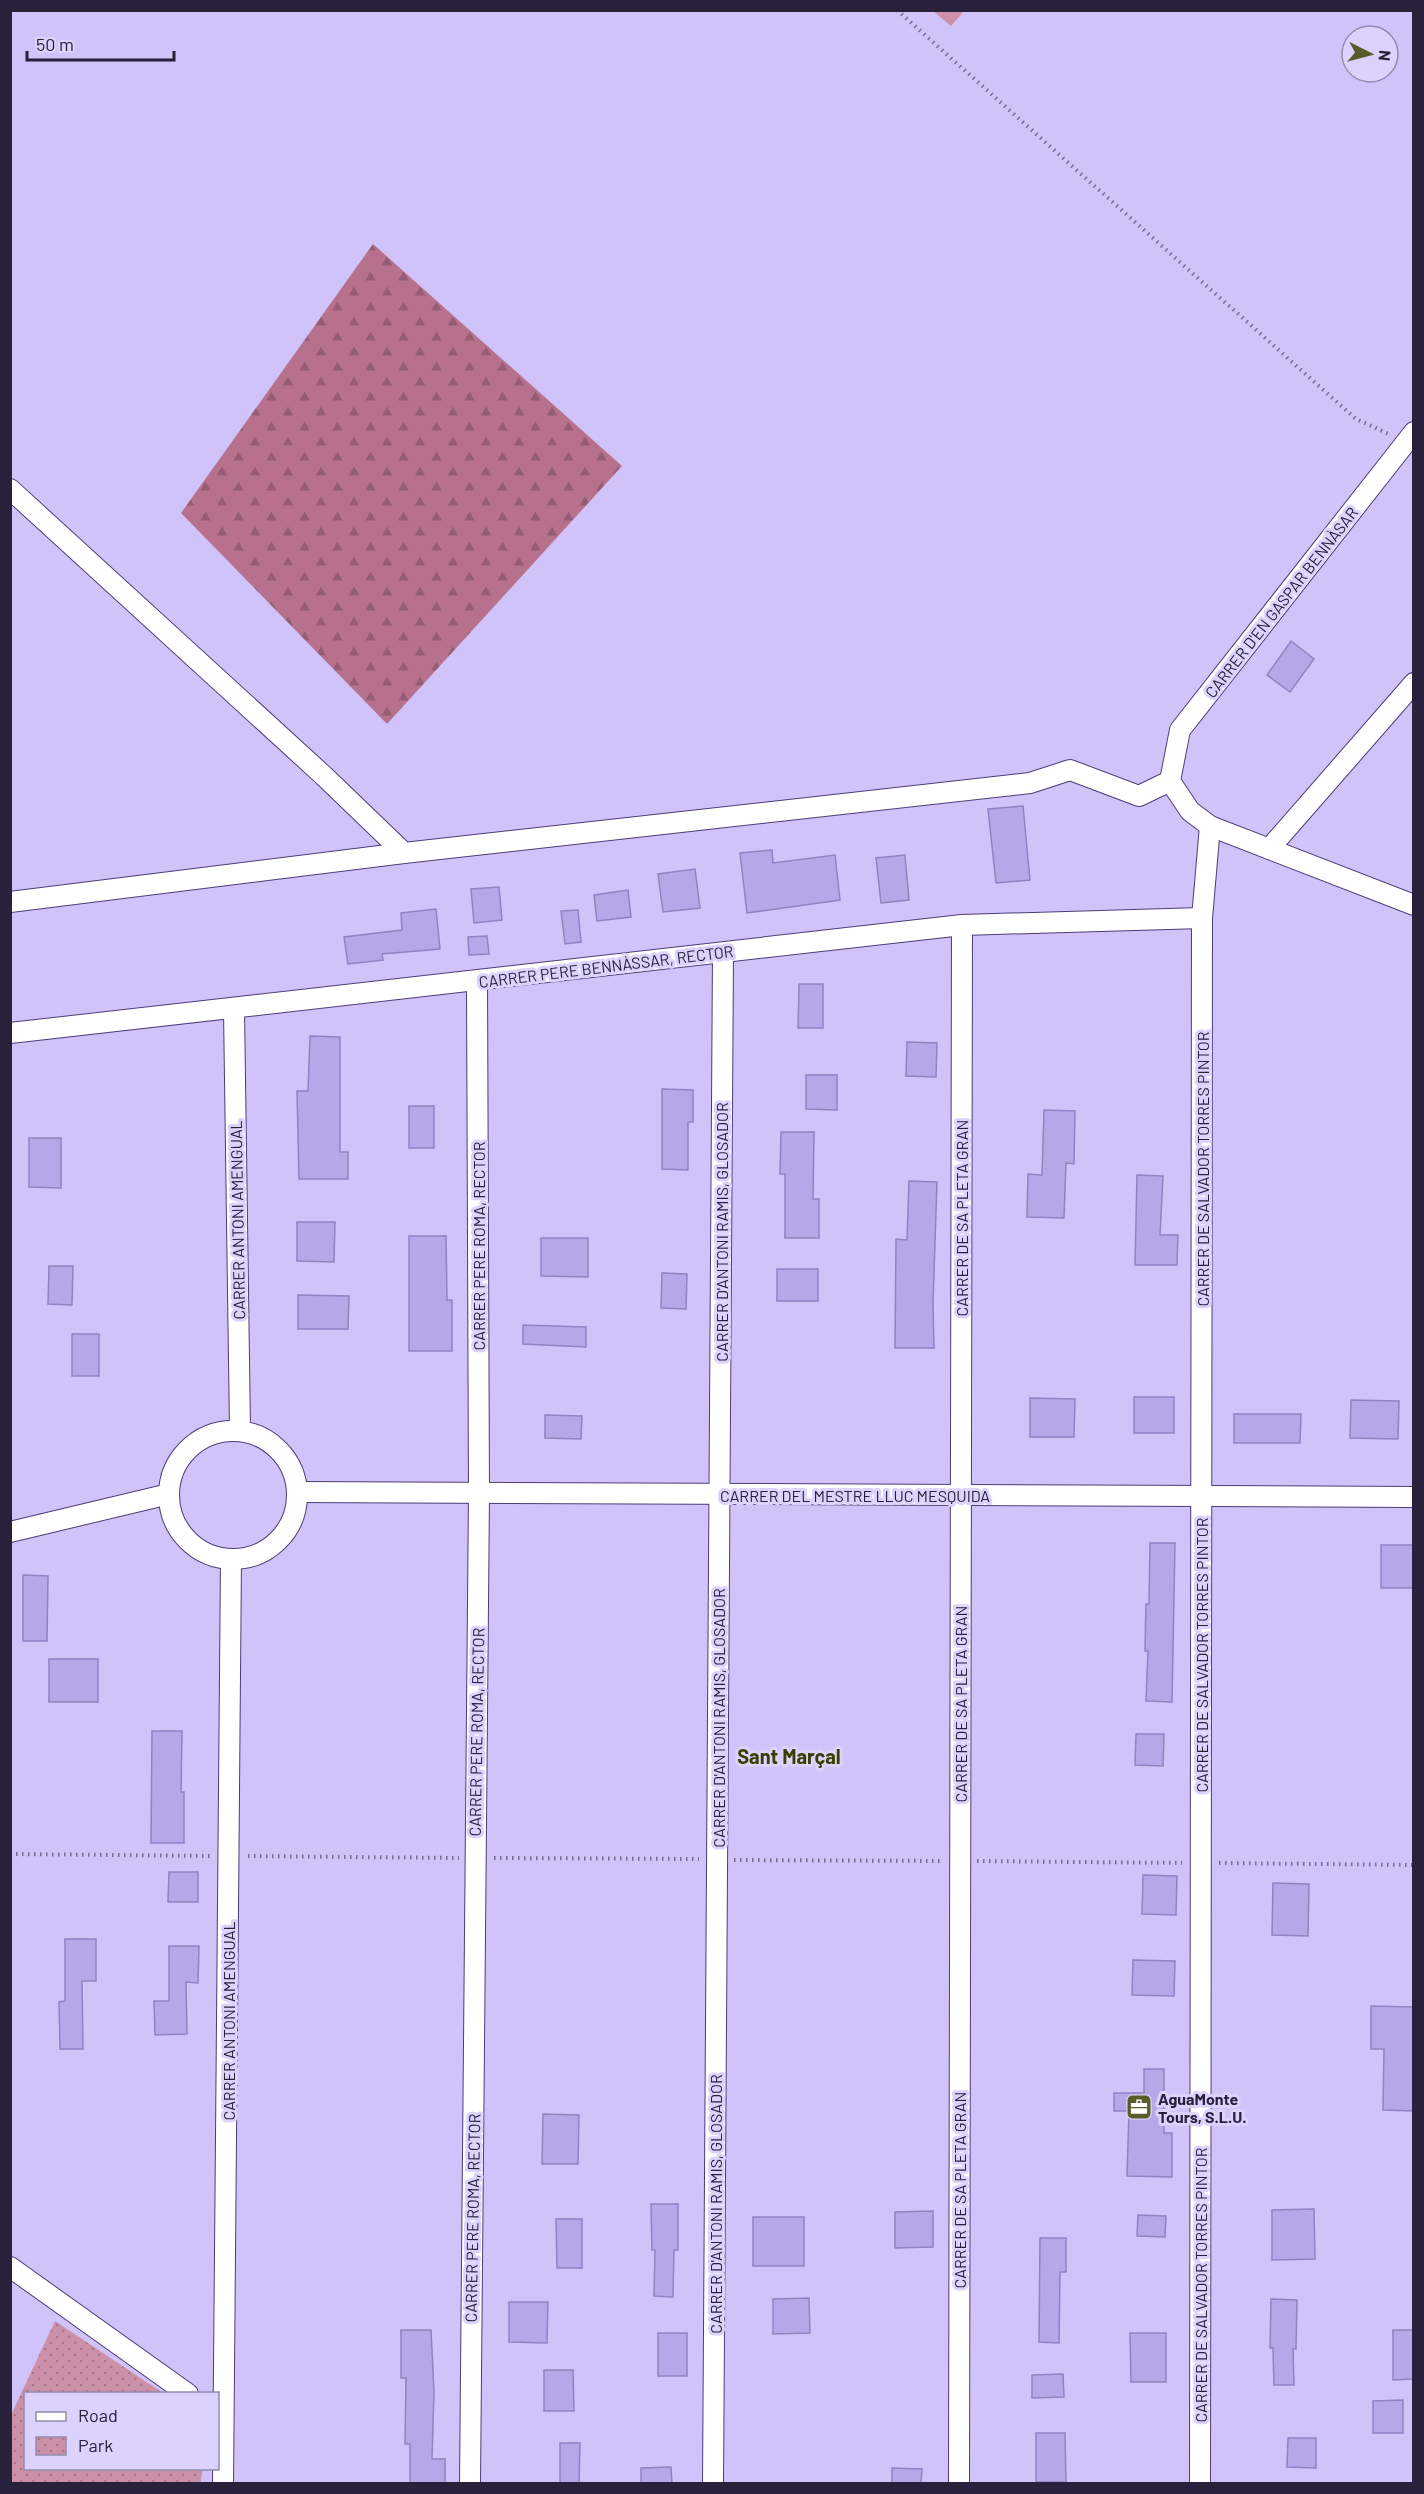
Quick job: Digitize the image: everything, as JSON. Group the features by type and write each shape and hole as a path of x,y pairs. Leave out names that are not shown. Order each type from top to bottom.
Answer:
{"street":[{"name":"CARRER D'EN GASPAR BENNÀSAR","path":"1170,781 1180,730 1411,441"},
{"path":"10,489 324,776 404,853"},
{"path":"1269,849 1413,683"},
{"path":"10,902 404,853 1030,783 1070,770 1139,796 1170,781 1190,811 1210,826 1413,905"},
{"name":"CARRER DE SALVADOR TORRES PINTOR","path":"1200,2484 1202,918 1210,826"},
{"name":"CARRER PERE BENNÀSSAR, RECTOR","path":"10,1033 962,925 1202,918"},
{"name":"CARRER DE SA PLETA GRAN","path":"958,2484 962,925"},
{"name":"CARRER D'ANTONI RAMIS, GLOSADOR","path":"713,2484 723,953"},
{"name":"CARRER PERE ROMA, RECTOR","path":"470,2484 479,1493 477,981"},
{"name":"CARRER ANTONI AMENGUAL","path":"234,1009 240,1431"},
{"path":"240,1431 258,1435 273,1444 286,1458 294,1474 297,1492 295,1513 286,1532 271,1547 252,1557 231,1559 212,1556 194,1546 180,1532 172,1514 169,1494 172,1473 183,1455 199,1440 218,1432 240,1431"},
{"name":"CARRER DEL MESTRE LLUC MESQUIDA","path":"297,1492 1413,1497"},
{"path":"10,1532 169,1494"},
{"name":"CARRER ANTONI AMENGUAL","path":"223,2484 221,2417 231,1559"},
{"path":"10,2267 185,2392"}],"path":[{"path":"897,10 1356,419 1411,441"},
{"path":"10,1854 216,1856"},
{"path":"243,1856 463,1858"},
{"path":"485,1858 703,1859"},
{"path":"729,1860 950,1861"},
{"path":"970,1862 1189,1863"},
{"path":"1217,1863 1413,1865"}],"green space":[{"path":"933,11 964,11 951,26"},
{"path":"373,244 622,466 387,724 181,513"},
{"path":"55,2321 162,2392 24,2392 24,2470 203,2470 200,2483 11,2483 11,2415"}],"building":[{"path":"1291,641 1314,659 1290,692 1267,675"},
{"path":"1023,806 1030,880 996,883 988,809"},
{"path":"772,850 773,863 835,855 840,900 747,913 740,853"},
{"path":"905,855 909,900 881,903 876,858"},
{"path":"695,869 700,908 663,912 658,874"},
{"path":"499,887 502,920 474,923 471,889"},
{"path":"628,890 631,917 597,921 594,895"},
{"path":"436,909 440,949 382,954 383,960 348,964 344,937 402,930 401,913"},
{"path":"578,910 581,942 565,944 561,911"},
{"path":"487,936 489,954 469,955 468,937"},
{"path":"799,984 823,984 823,1028 798,1028"},
{"path":"310,1036 340,1037 340,1152 348,1152 348,1179 299,1179 297,1091 308,1091"},
{"path":"907,1042 937,1043 936,1077 906,1076"},
{"path":"806,1075 837,1075 837,1110 806,1109"},
{"path":"662,1089 693,1090 693,1122 688,1122 688,1170 662,1169"},
{"path":"409,1106 434,1106 434,1148 409,1148"},
{"path":"1044,1110 1075,1111 1074,1164 1066,1163 1064,1218 1027,1217 1028,1174 1042,1175"},
{"path":"781,1132 814,1132 813,1199 819,1199 819,1238 785,1238 785,1174 780,1174"},
{"path":"29,1138 61,1138 61,1188 29,1187"},
{"path":"1137,1175 1163,1176 1160,1235 1178,1235 1177,1265 1135,1265"},
{"path":"909,1181 937,1182 933,1303 934,1348 895,1348 896,1239 907,1240"},
{"path":"297,1222 335,1222 334,1262 297,1261"},
{"path":"409,1236 446,1236 447,1300 452,1300 452,1351 409,1351"},
{"path":"541,1238 588,1238 588,1277 541,1276"},
{"path":"49,1266 73,1266 72,1305 48,1304"},
{"path":"777,1269 818,1269 818,1301 777,1301"},
{"path":"662,1273 687,1274 686,1309 661,1308"},
{"path":"298,1295 349,1296 348,1329 298,1329"},
{"path":"523,1325 586,1327 586,1347 523,1344"},
{"path":"72,1334 99,1334 99,1376 72,1376"},
{"path":"1134,1397 1174,1397 1174,1433 1134,1433"},
{"path":"1030,1398 1075,1399 1074,1437 1030,1437"},
{"path":"1351,1400 1399,1401 1398,1439 1350,1438"},
{"path":"1234,1414 1301,1414 1300,1443 1234,1443"},
{"path":"545,1415 582,1416 581,1439 545,1438"},
{"path":"1150,1543 1175,1543 1172,1702 1146,1701 1148,1651 1145,1651 1146,1604 1149,1604"},
{"path":"1381,1545 1413,1545 1413,1588 1381,1588"},
{"path":"23,1575 48,1576 47,1641 23,1641"},
{"path":"49,1659 98,1659 98,1702 49,1702"},
{"path":"152,1731 182,1731 181,1792 184,1792 184,1843 151,1843"},
{"path":"1136,1734 1164,1734 1163,1766 1135,1765"},
{"path":"169,1872 198,1872 198,1902 168,1902"},
{"path":"1143,1875 1177,1876 1176,1915 1142,1914"},
{"path":"1273,1883 1309,1884 1308,1936 1272,1935"},
{"path":"65,1939 96,1939 96,1981 82,1981 83,2049 60,2049 59,2002 65,2001"},
{"path":"169,1946 199,1946 198,1983 186,1982 187,2034 155,2035 154,2001 169,2001"},
{"path":"1133,1960 1175,1961 1174,1996 1132,1995"},
{"path":"1371,2006 1413,2007 1413,2111 1383,2110 1384,2049 1371,2049"},
{"path":"1144,2069 1164,2069 1164,2133 1172,2133 1172,2177 1127,2176 1129,2111 1114,2111 1114,2093 1144,2093"},
{"path":"543,2114 579,2115 578,2164 542,2164"},
{"path":"651,2204 678,2204 678,2250 674,2250 673,2297 654,2296 655,2250 652,2250"},
{"path":"1314,2209 1315,2259 1272,2260 1272,2210"},
{"path":"933,2211 933,2247 895,2248 895,2212"},
{"path":"1138,2215 1166,2216 1165,2237 1137,2236"},
{"path":"753,2217 804,2217 804,2266 753,2266"},
{"path":"556,2219 582,2219 582,2268 557,2268"},
{"path":"1040,2238 1066,2238 1066,2272 1060,2272 1059,2343 1039,2342"},
{"path":"809,2298 810,2333 773,2334 773,2299"},
{"path":"1271,2299 1297,2300 1296,2349 1293,2349 1294,2385 1274,2385 1273,2348 1270,2348"},
{"path":"509,2302 548,2302 547,2343 509,2342"},
{"path":"401,2330 431,2330 434,2391 432,2459 445,2459 445,2484 410,2484 410,2444 405,2444 406,2378 401,2378"},
{"path":"1393,2330 1413,2330 1413,2379 1393,2380"},
{"path":"658,2333 687,2333 687,2376 658,2376"},
{"path":"1130,2333 1166,2333 1166,2382 1131,2382"},
{"path":"544,2370 573,2370 574,2411 544,2411"},
{"path":"1063,2374 1064,2397 1032,2398 1032,2375"},
{"path":"1403,2400 1403,2433 1373,2433 1373,2401"},
{"path":"1036,2433 1065,2433 1066,2482 1036,2482"},
{"path":"1288,2438 1316,2438 1316,2468 1287,2467"},
{"path":"560,2443 580,2443 579,2484 560,2484"},
{"path":"671,2467 672,2484 641,2484 641,2468"},
{"path":"892,2468 922,2469 921,2484 892,2484"}],"place":[{"name":"AguaMonte Tours, S.L.U.","path":"1139,2107"}],"district":[{"name":"Sant Marçal","path":"789,1756"}]}
